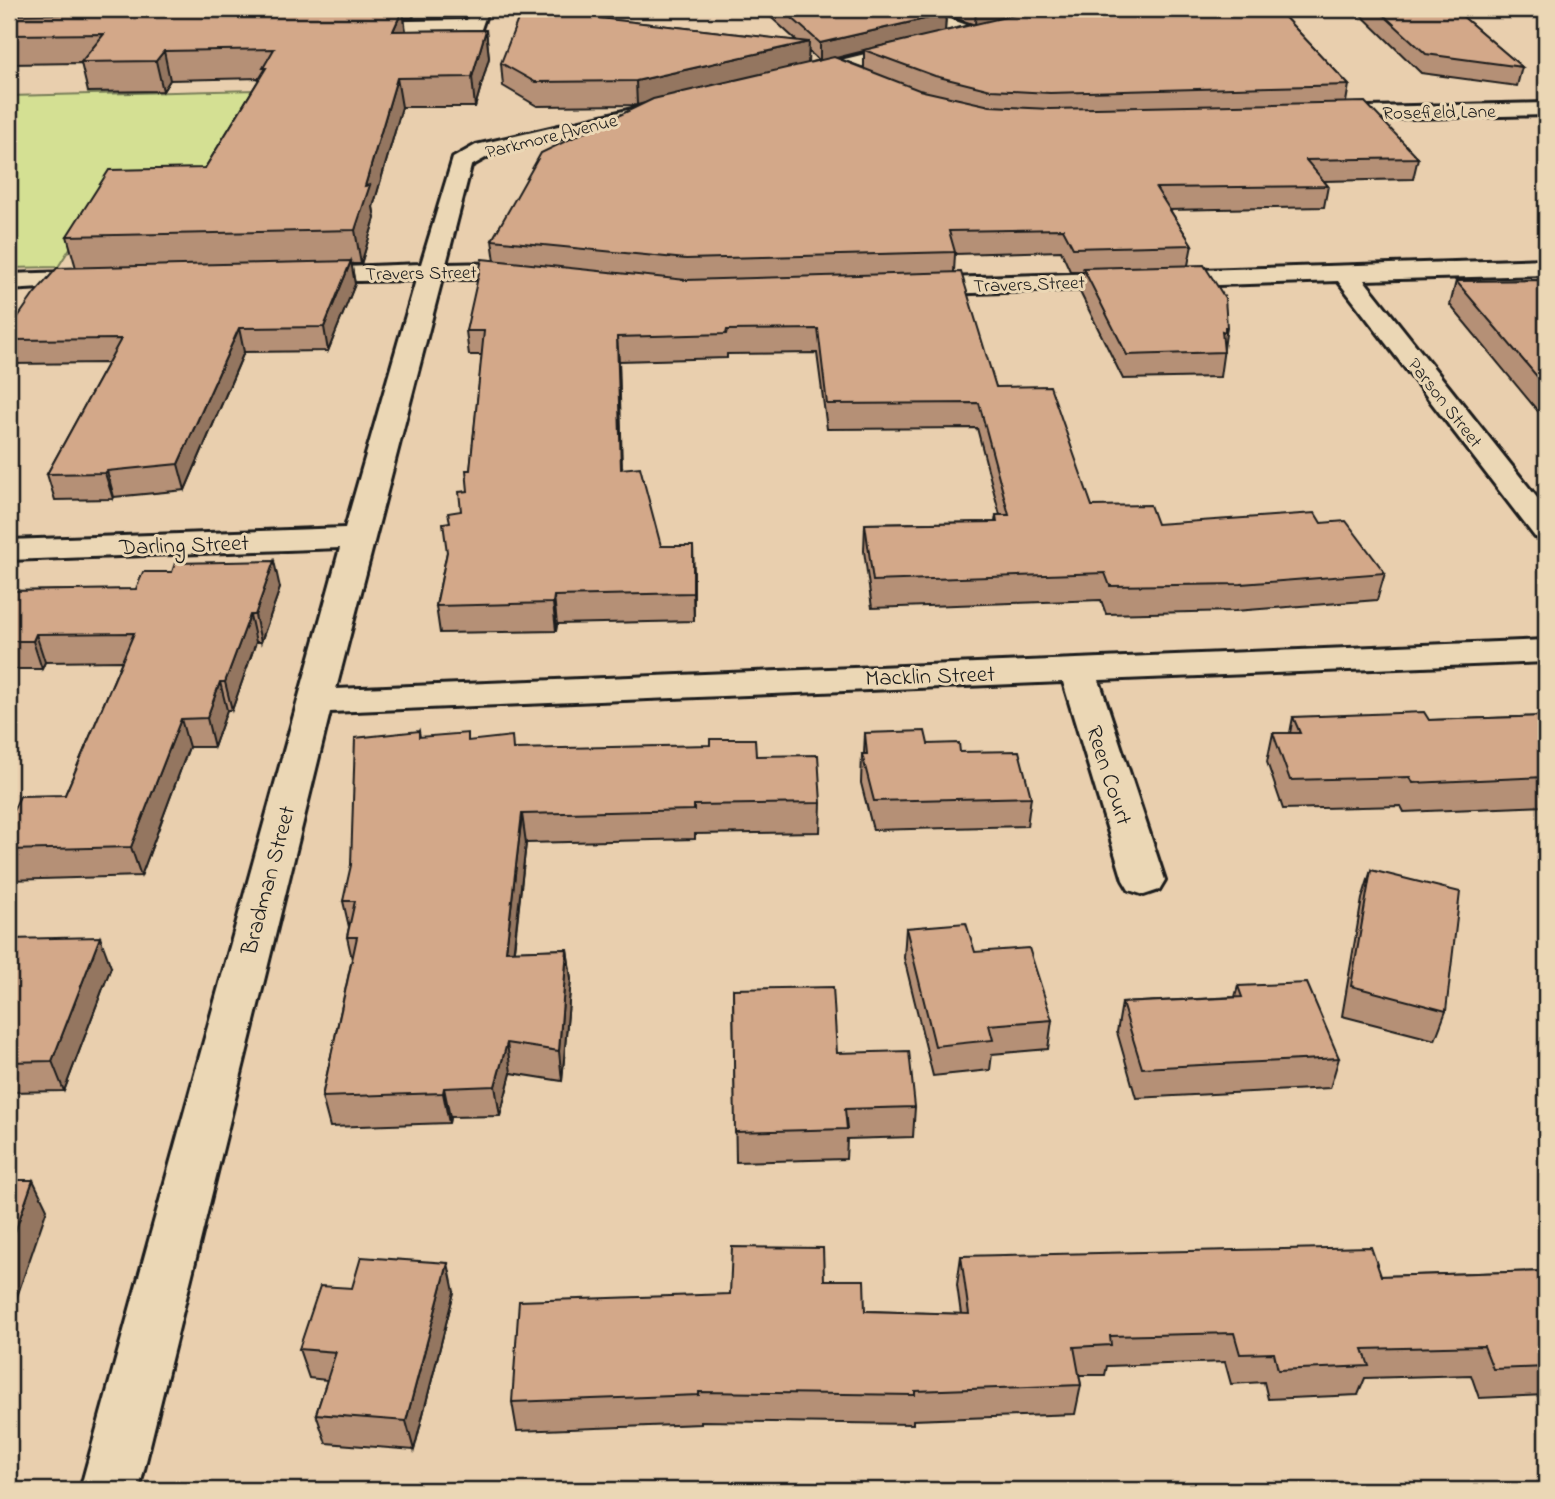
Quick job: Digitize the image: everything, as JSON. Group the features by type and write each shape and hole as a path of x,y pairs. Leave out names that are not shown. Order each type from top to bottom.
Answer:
{"street":[{"path":"340,29 475,25 479,9"},
{"path":"785,79 981,32 905,9"},
{"path":"836,67 875,82"},
{"name":"Parkmore Avenue","path":"432,271 461,163 484,150 683,103"},
{"name":"Rosefield Lane","path":"1309,115 1546,109"},
{"name":"Travers Street","path":"883,287 1546,267"},
{"name":"Bradman Street","path":"109,1490 314,701 432,271"},
{"name":"Travers Street","path":"281,275 478,271 556,279"},
{"name":"Parson Street","path":"1345,273 1546,530"},
{"path":"9,282 118,279"},
{"name":"Darling Street","path":"9,550 359,537"},
{"name":"Macklin Street","path":"314,701 1546,652"},
{"name":"Reen Court","path":"1077,669 1144,880"}],"green space":[{"path":"256,90 203,186 109,187 58,267 9,268 9,96"}],"building":[{"path":"403,9 393,31 486,30 472,77 397,78 365,186 370,185 355,230 67,236 109,170 205,168 266,68 263,68 274,49 164,51 156,61 81,62 104,34 9,35 9,10 16,15"},
{"path":"522,9 601,9 598,18 809,42 636,81 535,82 501,63"},
{"path":"782,9 930,9 946,14 820,43"},
{"path":"1040,9 1277,9 1349,85 1050,93 991,90 935,76 864,50"},
{"path":"1377,9 1454,9 1522,67 1426,54"},
{"path":"834,57 919,90 990,106 1050,109 1365,102 1418,158 1306,160 1328,186 1156,188 1192,245 1073,248 1063,229 949,231 955,252 686,259 492,240 541,153 653,99"},
{"path":"482,259 686,280 961,272 996,387 1050,386 1092,506 1150,505 1157,524 1315,513 1321,523 1346,521 1385,573 1241,584 1110,586 1105,573 873,581 865,524 997,522 996,515 1009,515 979,403 827,404 818,329 727,330 726,334 617,337 621,469 640,467 661,546 693,546 693,593 554,596 553,603 436,606 447,552 443,523 450,522 448,513 461,511 459,492 468,491 466,470 470,470 484,331 466,331"},
{"path":"351,261 324,327 239,328 178,464 105,473 47,474 121,339 9,340 9,330 34,294 57,268"},
{"path":"1204,265 1225,298 1227,327 1225,332 1222,331 1224,352 1127,355 1083,268"},
{"path":"1546,280 1546,387 1456,281"},
{"path":"274,561 255,615 250,615 225,682 220,682 207,718 181,719 131,847 9,850 9,820 20,796 65,795 134,633 36,634 33,641 9,641 9,591 136,589 143,572 172,572 175,563"},
{"path":"1424,712 1429,720 1546,716 1546,777 1413,783 1410,777 1290,780 1273,733 1300,733 1293,717"},
{"path":"419,731 419,737 468,733 468,741 512,736 513,749 710,745 710,739 755,739 756,756 818,755 821,803 694,805 694,810 522,814 506,951 567,949 559,1051 507,1043 495,1086 444,1088 443,1093 322,1097 357,937 347,937 355,901 343,901 351,865 355,738"},
{"path":"925,731 928,744 959,743 960,752 1019,751 1031,797 874,801 862,754 867,754 865,733"},
{"path":"1371,870 1460,892 1446,1011 1351,986"},
{"path":"966,923 975,952 1029,948 1052,1020 989,1025 993,1040 935,1046 906,928"},
{"path":"100,937 52,1061 9,1062 10,939"},
{"path":"1307,983 1339,1058 1142,1068 1122,1003 1242,997 1238,986"},
{"path":"833,987 837,1053 909,1051 915,1107 845,1109 847,1129 735,1132 733,989"},
{"path":"9,1180 33,1180 9,1249"},
{"path":"732,1247 823,1248 824,1280 864,1280 865,1311 969,1314 961,1256 1371,1247 1381,1276 1546,1271 1546,1367 1493,1369 1484,1346 1363,1349 1369,1366 1278,1370 1274,1353 1240,1354 1234,1333 1110,1336 1111,1345 1074,1347 1081,1385 915,1391 915,1395 699,1392 699,1395 512,1402 519,1301 730,1294"},
{"path":"361,1257 448,1263 406,1421 316,1414 336,1352 299,1349 320,1286 352,1288"}]}
